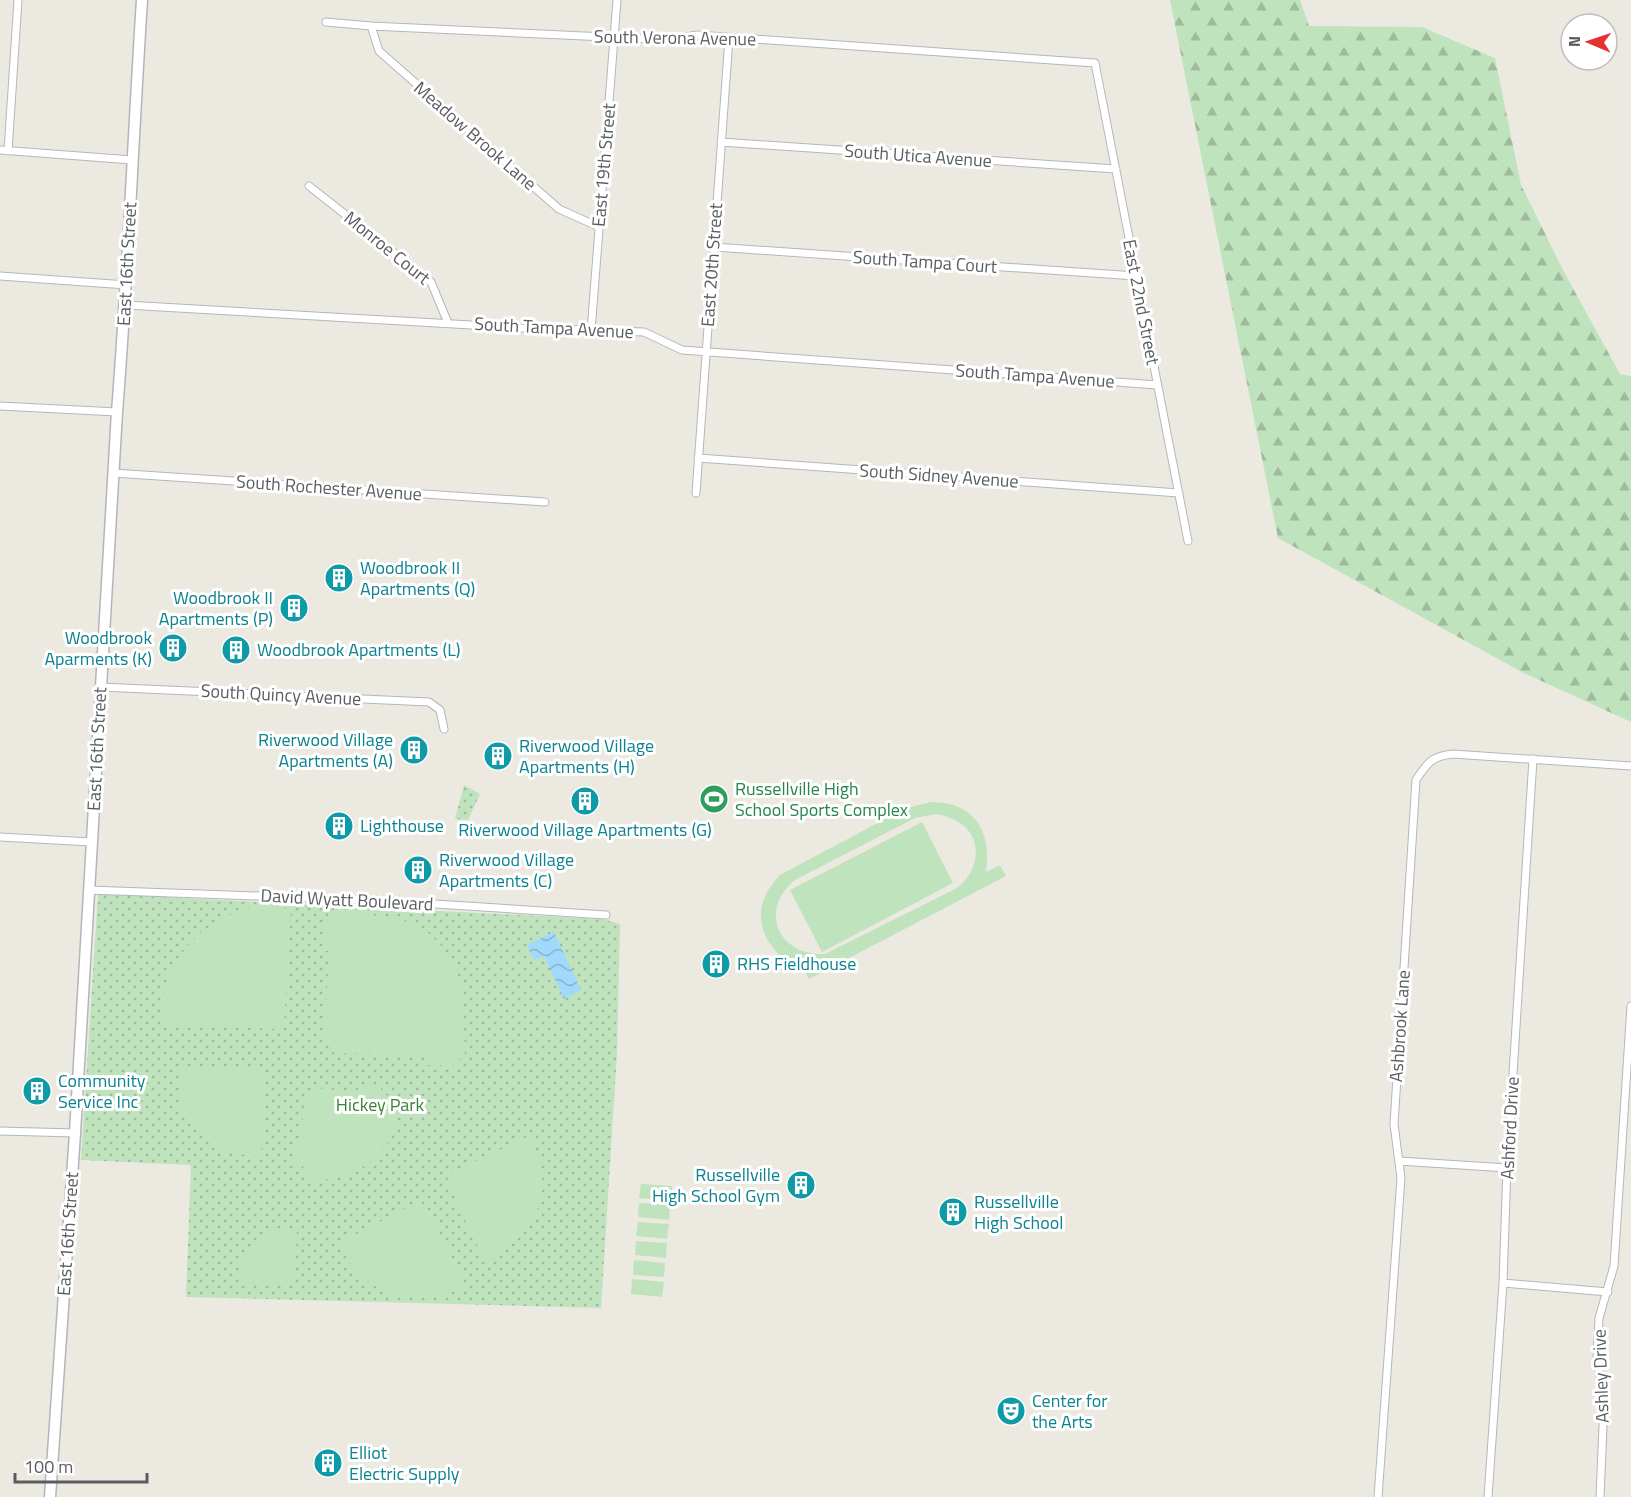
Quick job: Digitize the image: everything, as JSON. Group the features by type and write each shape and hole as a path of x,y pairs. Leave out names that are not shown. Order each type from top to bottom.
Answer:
{"street":[{"path":"8,151 18,0"},
{"name":"East 16th Street","path":"50,1497 75,1134 113,473 126,305 142,0"},
{"name":"East 19th Street","path":"591,331 617,0"},
{"name":"South Verona Avenue","path":"326,22 671,40 697,35 1095,63"},
{"name":"Meadow Brook Lane","path":"371,26 379,51 559,208 599,227"},
{"name":"East 20th Street","path":"696,493 729,38"},
{"name":"East 22nd Street","path":"1095,63 1188,541"},
{"name":"South Utica Avenue","path":"721,142 1116,169"},
{"path":"0,150 132,160"},
{"name":"Monroe Court","path":"309,186 431,282 448,323"},
{"name":"South Tampa Court","path":"714,247 1136,276"},
{"path":"0,276 127,285"},
{"name":"South Tampa Avenue","path":"126,305 521,328 644,332 682,350 706,353 1157,385"},
{"path":"0,406 117,412"},
{"name":"South Sidney Avenue","path":"698,458 1179,494"},
{"name":"South Rochester Avenue","path":"113,473 545,502"},
{"name":"South Quincy Avenue","path":"100,687 429,702 440,710 444,729"},
{"name":"Ashbrook Lane","path":"1378,1497 1401,1178 1394,1124 1416,780 1426,764 1441,755 1453,754 1631,766"},
{"name":"Ashford Drive","path":"1488,1497 1503,1283 1507,1168 1533,759"},
{"path":"0,837 91,842"},
{"name":"David Wyatt Boulevard","path":"88,890 372,900 606,915"},
{"name":"Ashley Drive","path":"1600,1497 1604,1402 1597,1357 1599,1318 1614,1266 1617,1237 1631,1005"},
{"path":"0,1131 75,1134"},
{"path":"1399,1161 1507,1168"},
{"path":"1503,1283 1608,1292"}],"green space":[{"path":"1170,0 1300,0 1309,26 1422,27 1495,58 1521,185 1564,272 1620,374 1631,376 1631,722 1522,672 1278,538"},
{"path":"464,785 480,794 468,820 455,819"},
{"path":"931,802 959,807 977,822 983,832 986,844 986,872 1000,865 1006,876 809,979 803,967 786,960 772,947 763,930 761,912 763,901 773,883 780,875 906,808","holes":["936,814 954,819 963,825 974,840 976,849 973,866 964,882 957,888 825,954 809,953 795,948 785,939 778,929 777,904 795,880 915,818"]},
{"path":"922,822 953,883 822,952 790,890"},
{"name":"Hickey Park","path":"98,894 602,919 620,924 617,1052 601,1308 186,1297 191,1165 81,1160"},
{"path":"259,906 291,909 284,1023 276,1029 160,1024 166,983 177,961 192,941 221,919 238,911"},
{"path":"333,910 401,919 424,929 440,944 455,965 463,992 465,1057 459,1059 460,1066 425,1065 426,1055 334,1053 324,1040 329,951 322,951 324,919 330,918"},
{"path":"178,1066 258,1070 266,1079 261,1156 224,1150 208,1141 194,1128 183,1112"},
{"path":"359,1085 381,1086 381,1095 397,1096 395,1123 391,1138 374,1158 357,1170 339,1177 306,1181 303,1166 295,1166 295,1140 301,1138 305,1094 315,1088 357,1092"},
{"path":"529,1136 538,1156 542,1174 542,1192 537,1209 518,1238 485,1262 447,1182 449,1174"},
{"path":"641,1184 672,1186 671,1201 639,1198"},
{"path":"418,1202 426,1205 466,1285 435,1297 405,1297 377,1287 355,1269 339,1243"},
{"path":"639,1203 670,1205 669,1220 638,1217"},
{"path":"638,1222 669,1224 667,1239 636,1236"},
{"path":"274,1228 297,1229 295,1285 239,1282 240,1269 248,1250 256,1239"},
{"path":"636,1241 667,1243 666,1258 635,1255"},
{"path":"634,1260 665,1263 664,1277 633,1275"},
{"path":"632,1279 664,1282 662,1297 631,1294"}],"water":[{"path":"554,932 581,990 564,999 544,956 534,960 527,945"}],"place":[{"name":"Woodbrook II Apartments (Q)","path":"339,578"},
{"name":"Woodbrook II Apartments (P)","path":"294,608"},
{"name":"Woodbrook Aparments (K)","path":"173,648"},
{"name":"Woodbrook Apartments (L)","path":"236,650"},
{"name":"Riverwood Village Apartments (A)","path":"414,750"},
{"name":"Riverwood Village Apartments (H)","path":"498,756"},
{"name":"Russellville High School Sports Complex","path":"714,799"},
{"name":"Riverwood Village Apartments (G)","path":"585,801"},
{"name":"Lighthouse","path":"339,826"},
{"name":"Riverwood Village Apartments (C)","path":"418,870"},
{"name":"RHS Fieldhouse","path":"716,964"},
{"name":"Community Service Inc","path":"37,1091"},
{"name":"Russellville High School Gym","path":"801,1185"},
{"name":"Russellville High School","path":"953,1212"},
{"name":"Center for the Arts","path":"1011,1411"},
{"name":"Elliot Electric Supply","path":"328,1463"}]}
